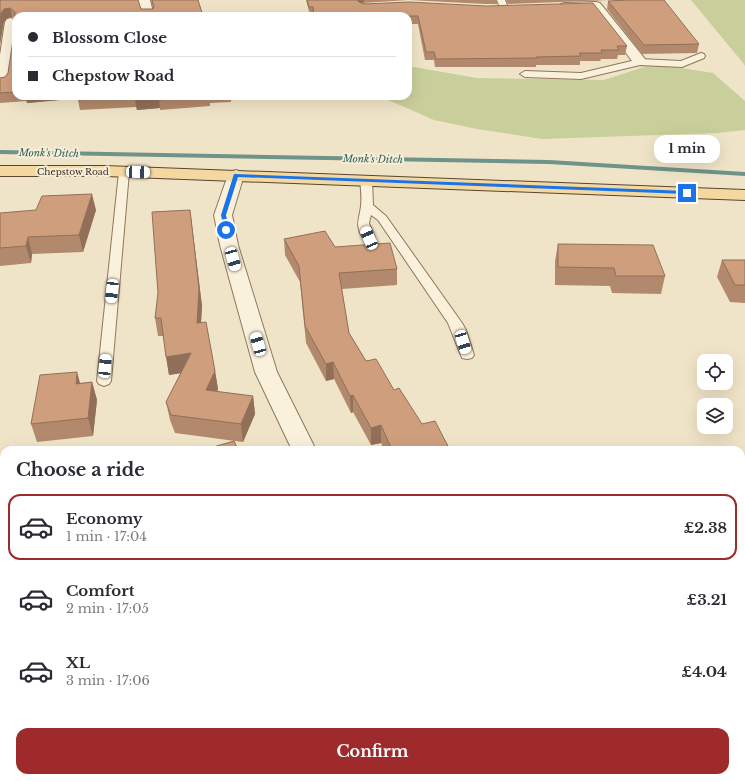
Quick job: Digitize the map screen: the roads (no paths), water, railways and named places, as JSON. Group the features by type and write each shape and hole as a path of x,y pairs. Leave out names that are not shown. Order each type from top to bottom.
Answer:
{"main road":[{"name":"Chepstow Road","path":"0,171 236,175 745,195"}],"street":[{"path":"144,0 147,12"},
{"path":"491,9 506,5"},
{"path":"596,5 640,62"},
{"path":"550,7 610,5"},
{"path":"1,82 12,45 11,22"},
{"path":"236,175 223,215 229,245 266,372 302,446"}],"lane":[{"path":"525,74 581,76 614,70 640,62 682,64 701,56"},
{"path":"104,381 124,172"},
{"path":"366,180 367,206 363,223 369,238"},
{"path":"367,206 382,218 455,323 459,330 467,355"}],"waterway":[{"name":"Monk's Ditch","path":"0,152 549,162 745,174"}]}
